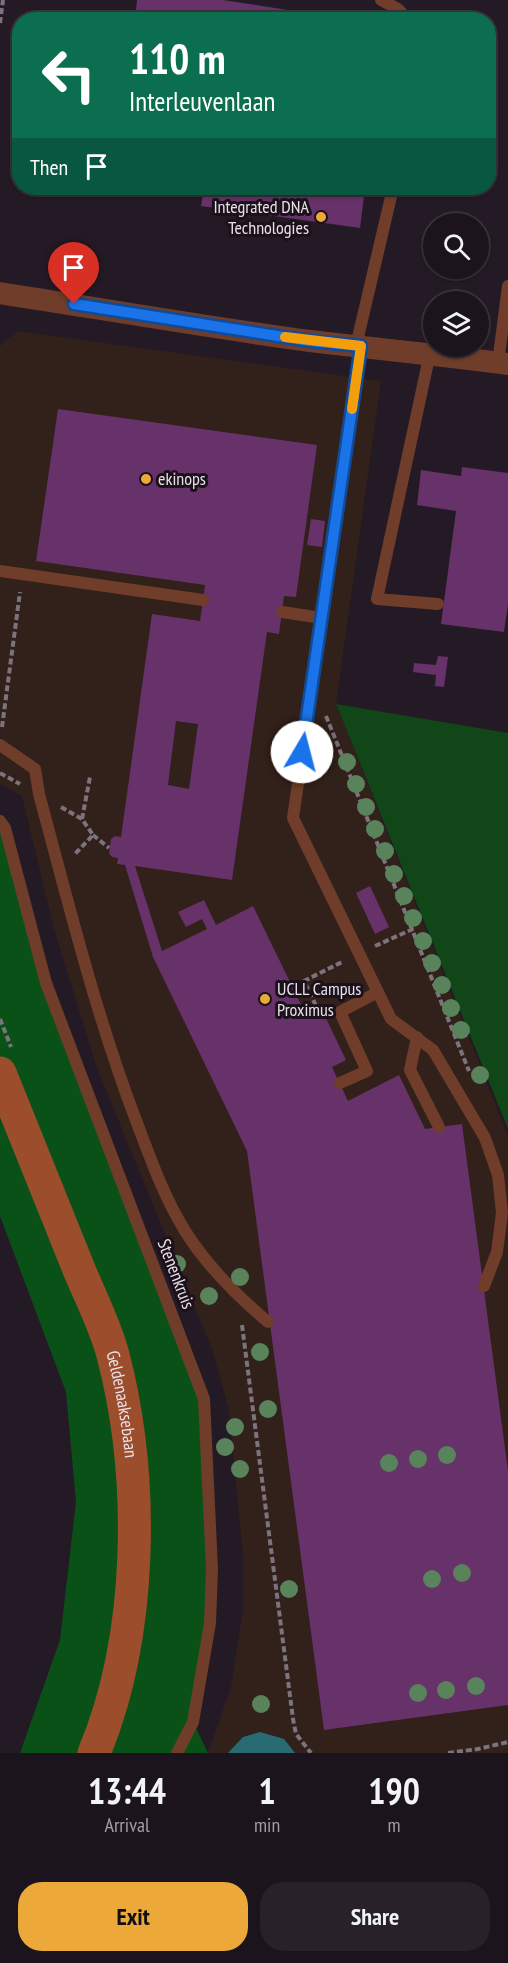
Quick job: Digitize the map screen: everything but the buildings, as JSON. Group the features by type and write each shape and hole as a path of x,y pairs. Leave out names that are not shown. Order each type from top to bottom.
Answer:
{"street":[{"path":"0,293 310,341 423,353"},
{"path":"459,357 503,363"},
{"name":"Geldenaaksebaan","path":"0,1073 113,1354 129,1437 134,1480 135,1526 134,1565 128,1622 113,1696 94,1753"}],"lane":[{"path":"381,0 401,12"},
{"path":"391,195 358,346 322,618 292,818 391,1019 433,1050 485,1138 498,1175 502,1213 497,1252 484,1286"},
{"path":"503,363 508,286"},
{"path":"429,357 377,599 438,604"},
{"path":"0,571 203,600"},
{"path":"282,612 322,618"},
{"path":"0,745 35,769 39,795 88,976 121,1081 166,1198 186,1233 203,1256 239,1298 268,1322"},
{"name":"Stenenkruis","path":"0,821 5,828 46,983 204,1399 212,1569 210,1623 193,1722 177,1753"},
{"path":"340,1083 367,1071 340,1012 378,992"},
{"path":"417,1036 410,1071 439,1127"}],"path":[{"path":"0,23 3,0"},
{"path":"0,745 23,575"},
{"path":"326,714 472,1078"},
{"path":"90,777 82,819 93,835 109,848"},
{"path":"60,870 93,835"},
{"path":"239,1298 293,1719 296,1734 311,1753"},
{"path":"448,1753 508,1742"}],"shaded area":[{"name":"UCLL Campus Proximus","path":"17,331 381,381 336,704 508,1136 508,1753 208,1753 231,1687 243,1610 243,1558 229,1410 212,1349 97,1068 54,929 22,796 0,784 0,346"}],"green space":[{"path":"336,704 508,733 508,1129"},
{"path":"0,821 46,983 204,1399 212,1569 193,1722 208,1753 20,1753 60,1640 76,1502 66,1392 0,1216"}],"water":[{"path":"260,1732 284,1739 295,1753 228,1753 243,1737"}],"slow traffic":[{"path":"285,337 361,346 352,409"}],"place":[{"name":"Integrated DNA Technologies","path":"321,217"},
{"name":"ekinops","path":"146,479"},
{"name":"UCLL Campus Proximus","path":"265,999"}],"route":[{"path":"74,304 310,341 361,346 302,752"}]}
